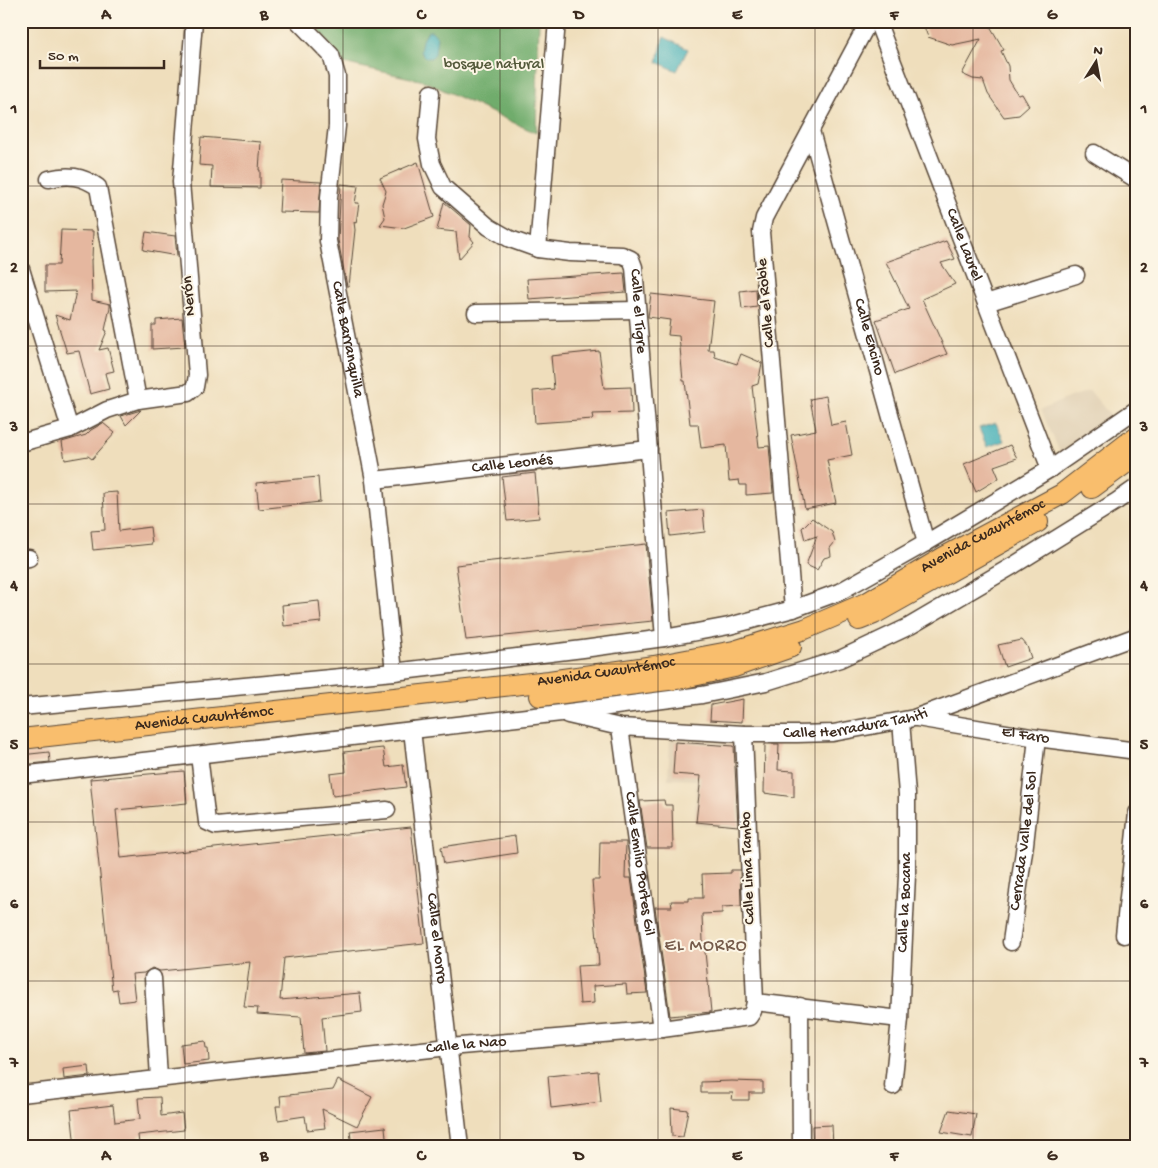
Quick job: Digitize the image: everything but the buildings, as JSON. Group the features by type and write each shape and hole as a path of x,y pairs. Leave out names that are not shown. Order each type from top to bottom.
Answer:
{"main road":[{"name":"Avenida Cuauhtémoc","path":"21,739 549,681 654,666 734,651 805,629 868,602 944,557 1062,494 1137,436"},
{"name":"Avenida Cuauhtémoc","path":"21,752 578,692 684,678 734,667 804,643 874,614 1069,504 1137,455"}],"street":[{"name":"Nerón","path":"21,443 70,429 107,410 138,400 188,393 195,387 197,375 181,182 194,21"},
{"name":"Calle Barranquilla","path":"298,21 331,55 337,76 337,126 329,197 328,241 374,480 394,672"},
{"path":"538,249 557,21"},
{"name":"Calle el Roble","path":"793,609 760,232 764,218 869,21"},
{"name":"Calle Laurel","path":"877,21 1050,469"},
{"name":"Calle el Tigre","path":"431,93 427,139 432,164 443,187 489,227 510,239 538,249 570,253 622,255 631,259 634,268 664,638"},
{"name":"Calle Encino","path":"811,131 926,543"},
{"path":"1094,153 1137,180"},
{"path":"49,179 60,176 72,176 86,179 98,187 138,400"},
{"path":"21,269 70,429"},
{"path":"986,303 1076,275"},
{"path":"476,313 637,310"},
{"path":"21,707 394,672 583,650 729,626 793,609 839,592 926,543 1050,469 1137,409"},
{"name":"Calle Leonés","path":"374,480 649,449"},
{"path":"21,775 561,713 702,695 766,682 840,659 910,626 1022,560 1137,487"},
{"name":"Calle Herradura Tahiti","path":"561,713 620,727 744,734 833,733 908,719 1137,636"},
{"name":"El Faro","path":"908,719 1137,751"},
{"name":"Calle la Bocana","path":"893,1086 900,1019 908,875 908,719"},
{"name":"Calle Emilio Portes Gil","path":"620,727 662,1029"},
{"name":"Calle el Morro","path":"412,730 460,1147"},
{"name":"Calle Lima Tambo","path":"744,734 755,1002"},
{"name":"Cerrada Valle del Sol","path":"1011,942 1037,738"},
{"path":"199,755 207,822 216,826 387,810"},
{"path":"1124,935 1137,814"},
{"path":"153,978 159,1078"},
{"path":"755,1002 900,1019"},
{"name":"Calle la Nao","path":"21,1094 449,1047 662,1029 749,1017 755,1002"},
{"path":"800,1006 801,1147"}],"shaded area":[{"path":"1090,391 1115,421 1062,457 1041,410 1070,397"},
{"path":"670,739 744,744 745,828 695,825 696,780 668,779"}],"green space":[{"name":"bosque natural","path":"312,21 539,21 536,133 424,81 343,63"}],"water":[{"path":"428,31 432,31 437,37 435,54 431,58 426,58 420,52 422,40"},
{"path":"664,37 688,49 677,71 657,62"},
{"path":"996,423 1004,441 987,447 979,428"}],"district":[{"name":"EL MORRO","path":"706,946"}]}
